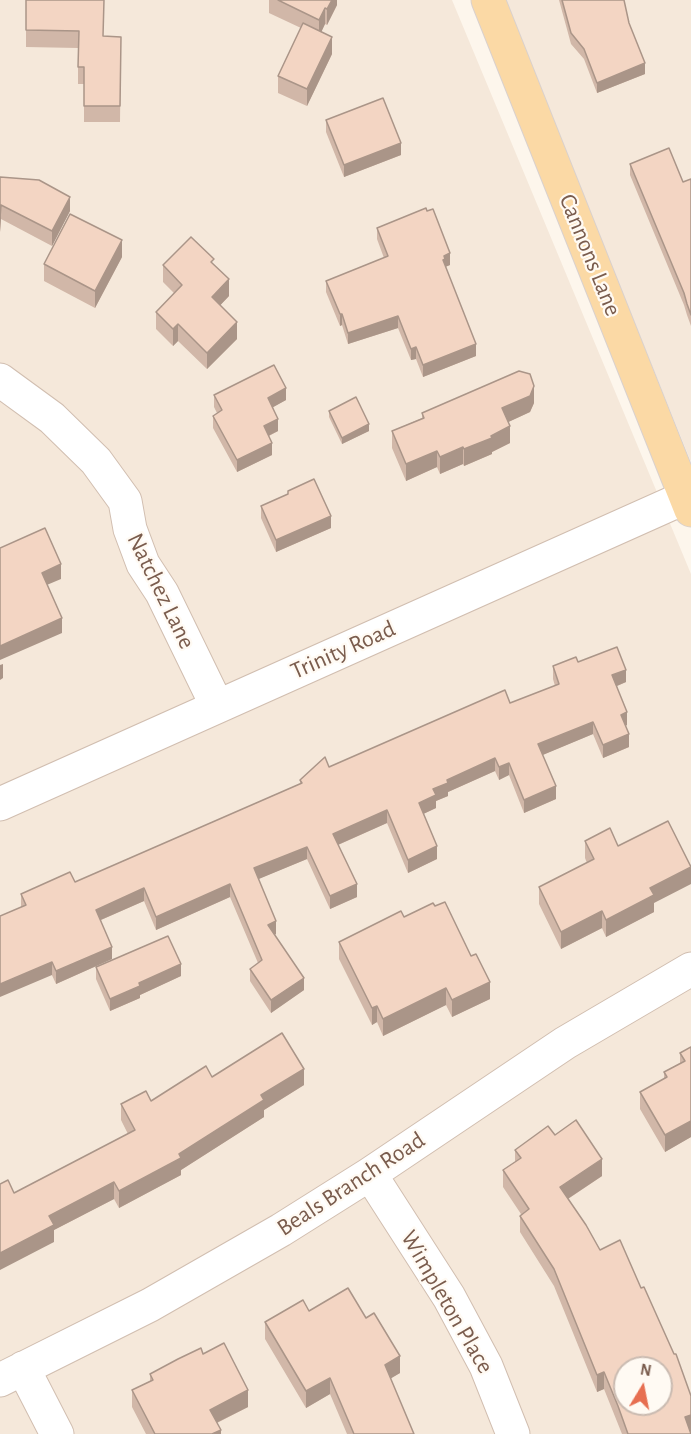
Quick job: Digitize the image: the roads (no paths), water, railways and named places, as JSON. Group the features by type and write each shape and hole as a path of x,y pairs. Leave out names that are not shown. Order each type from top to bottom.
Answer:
{"main road":[{"name":"Cannons Lane","path":"488,0 689,503"}],"street":[{"name":"Natchez Lane","path":"0,380 52,418 96,461 125,501 130,529 142,564 162,593 217,706"},
{"name":"Trinity Road","path":"0,804 217,706 689,503"},
{"name":"Beals Branch Road","path":"12,1374 150,1305 281,1230 370,1174 565,1043 691,969"},
{"name":"Wimpleton Place","path":"370,1174 449,1297 486,1366 513,1434"},
{"path":"12,1374 57,1434"}]}
